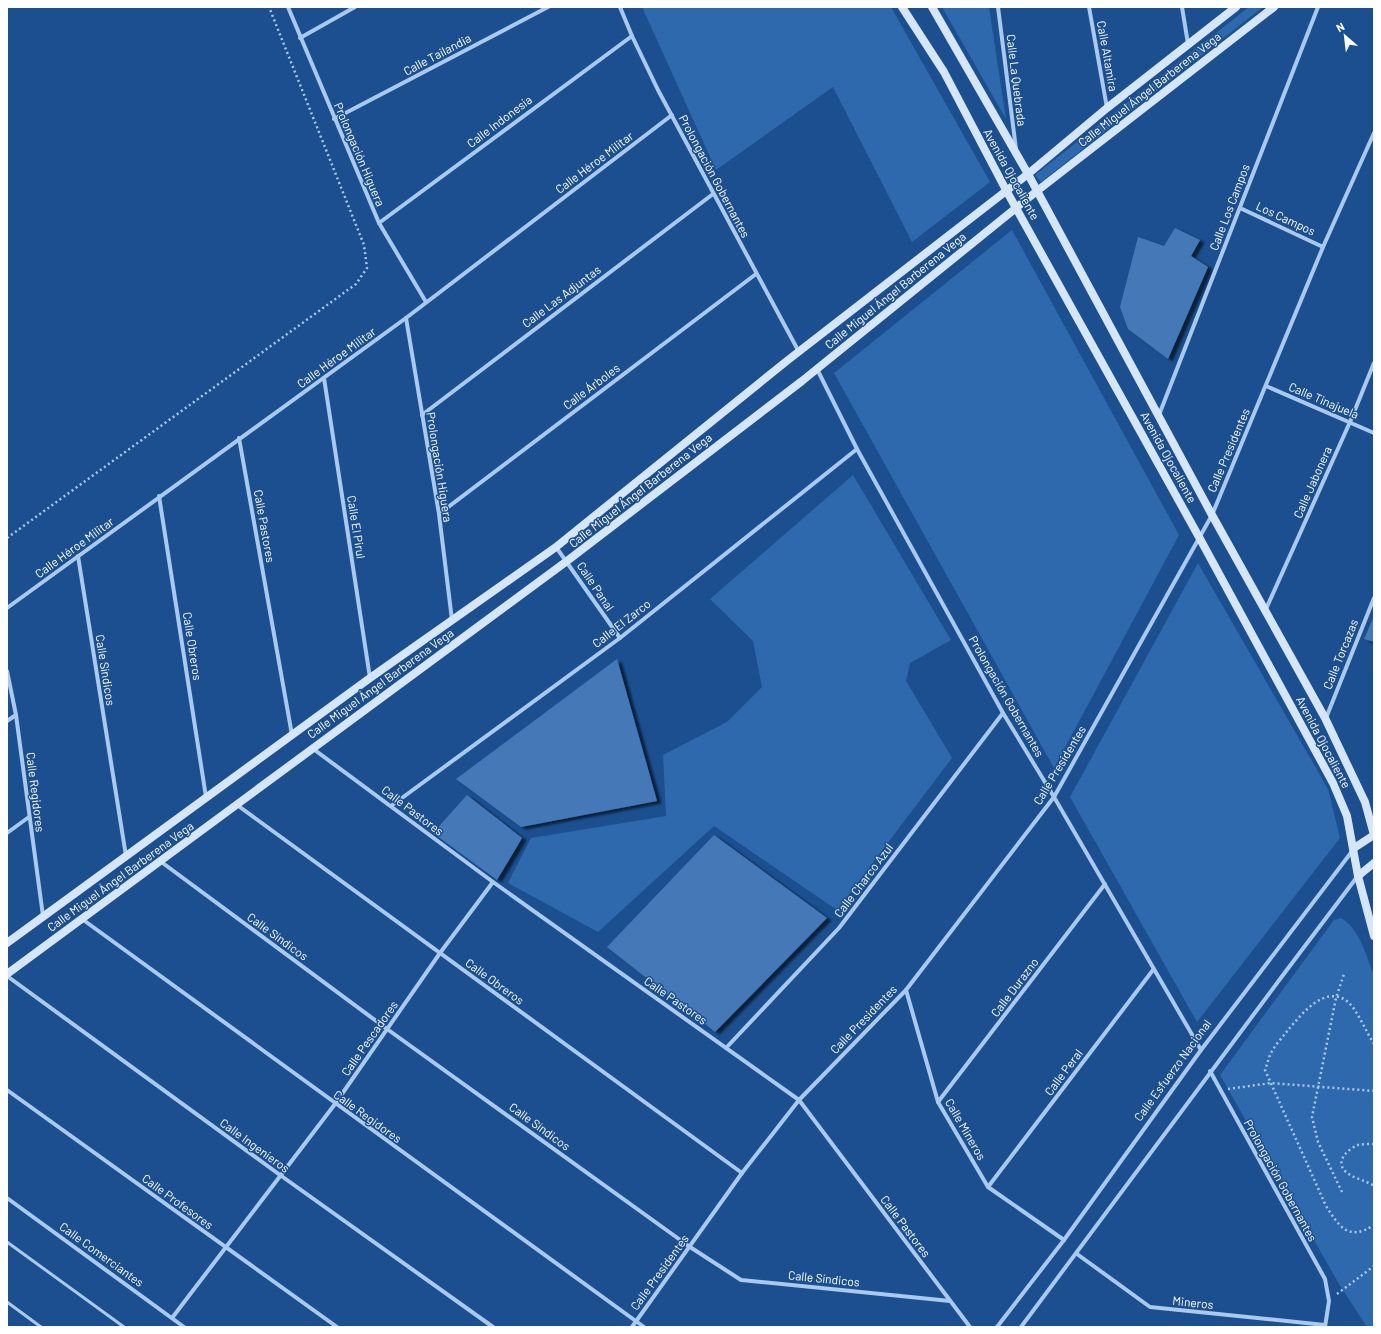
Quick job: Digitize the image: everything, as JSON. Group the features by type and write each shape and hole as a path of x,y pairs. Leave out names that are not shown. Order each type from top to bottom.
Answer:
{"street":[{"name":"Prolongación Higuera","path":"288,7 334,120 379,223 426,302"},
{"path":"300,38 355,7"},
{"name":"Calle Tailandia","path":"334,120 548,7"},
{"name":"Prolongación Gobernantes","path":"620,7 632,36 672,115 799,352"},
{"name":"Avenida Ojocaliente","path":"902,7 944,72 1006,190 1199,537 1333,783 1348,816 1358,876 1374,936"},
{"name":"Avenida Ojocaliente","path":"932,7 1028,174 1212,515 1266,609 1325,718 1365,802 1374,835"},
{"name":"Calle La Quebrada","path":"998,7 1017,155"},
{"name":"Calle Altamira","path":"1089,7 1107,108"},
{"path":"1182,7 1188,46"},
{"name":"Calle Miguel Ángel Barberena Vega","path":"7,943 207,799 370,678 556,547 799,352 1028,174 1107,108 1236,7"},
{"name":"Calle Miguel Ángel Barberena Vega","path":"7,975 312,748 568,561 816,369 1037,191 1274,7"},
{"name":"Calle Los Campos","path":"1159,415 1318,7"},
{"name":"Calle Indonesia","path":"379,223 632,36"},
{"name":"Calle Héroe Militar","path":"7,608 159,496 406,318 672,115"},
{"name":"Calle Presidentes","path":"632,1327 742,1173 799,1100 906,990 1054,797 1212,515 1323,247 1373,139 1374,132"},
{"name":"Calle Las Adjuntas","path":"422,415 713,194"},
{"name":"Los Campos","path":"1240,208 1323,247"},
{"name":"Calle Árboles","path":"439,514 756,274"},
{"name":"Prolongación Higuera","path":"406,318 439,514 452,621"},
{"name":"Calle Jabonera","path":"1266,609 1350,422 1374,363"},
{"name":"Prolongación Gobernantes","path":"816,369 857,450 1003,713 1054,797 1153,970 1201,1050"},
{"name":"Calle El Pirul","path":"324,378 370,678"},
{"name":"Calle Tinajuela","path":"1266,386 1374,433"},
{"name":"Calle Pastores","path":"239,438 292,736"},
{"name":"Calle El Zarco","path":"391,806 620,638 857,450"},
{"name":"Calle Obreros","path":"159,496 207,799"},
{"name":"Calle Panal","path":"556,547 568,561 620,638"},
{"name":"Calle Síndicos","path":"78,556 126,857"},
{"name":"Calle Torcazas","path":"1325,718 1374,598"},
{"name":"Calle Regidores","path":"7,671 16,715 43,917"},
{"name":"Calle Charco Azul","path":"726,1048 839,928 1003,713"},
{"path":"7,721 16,715"},
{"name":"Calle Pastores","path":"312,748 493,882 799,1100 970,1327"},
{"name":"Calle Obreros","path":"236,805 742,1173"},
{"path":"7,833 29,817"},
{"name":"Calle Esfuerzo Nacional","path":"997,1327 1064,1240 1201,1050 1354,848 1374,835"},
{"name":"Calle Síndicos","path":"160,861 387,1029 690,1247 741,1280 950,1301"},
{"path":"1023,1326 1210,1071 1358,876 1374,862"},
{"name":"Calle Pescadores","path":"172,1318 227,1248 280,1175 335,1104 440,953 493,882"},
{"name":"Calle Durazno","path":"938,1102 1105,884"},
{"name":"Calle Regidores","path":"82,919 644,1327"},
{"name":"Calle Peral","path":"988,1187 1153,970"},
{"name":"Calle Ingenieros","path":"7,975 280,1175 493,1327"},
{"name":"Calle Mineros","path":"906,990 938,1102 988,1187 1064,1240"},
{"name":"Prolongación Gobernantes","path":"1210,1071 1324,1279 1329,1301"},
{"name":"Calle Profesores","path":"7,1090 338,1327"},
{"name":"Calle Comerciantes","path":"7,1198 184,1327"},
{"name":"Mineros","path":"1077,1254 1150,1308 1325,1326"},
{"path":"1325,1326 1329,1301"}],"lane":[{"path":"7,1242 124,1327"},
{"path":"7,1302 42,1327"}],"path":[{"path":"7,538 356,284 367,268 364,245 269,7"},
{"path":"1342,1192 1318,1142 1312,1117 1336,998 1344,974"},
{"path":"1374,1044 1352,1006 1347,1002 1333,996 1321,1000 1306,1008 1270,1054 1265,1070 1326,1206 1339,1226 1351,1232 1364,1231 1374,1225"},
{"path":"1220,1090 1271,1084 1374,1091"},
{"path":"1374,1144 1359,1145 1348,1150 1342,1157 1342,1164 1345,1171 1374,1186"},
{"path":"1329,1301 1374,1266"}],"shaded area":[{"path":"642,7 891,7 990,182 912,242 833,87 716,170"},
{"path":"942,7 989,7 1006,119"},
{"path":"1249,7 1263,7 1041,182 1035,175"},
{"path":"1012,230 1179,535 1054,768 834,373"},
{"path":"853,475 951,640 910,663 906,681 952,758 837,910 714,826 598,932 508,883 531,838 666,816 663,755 727,722 762,687 753,641 710,599"},
{"path":"1198,563 1328,789 1340,838 1197,1022 1070,797"},
{"path":"1341,918 1348,923 1358,936 1374,975 1374,1327 1367,1327 1339,1284 1220,1075 1334,920"}],"building":[{"path":"1175,228 1200,240 1191,256 1208,267 1168,359 1128,329 1120,307 1138,237 1164,246"},
{"path":"1374,616 1374,642 1364,639"},
{"path":"617,659 657,801 521,827 456,779"},
{"path":"467,795 522,838 497,880 433,833"},
{"path":"714,835 827,918 715,1032 607,947"}]}
